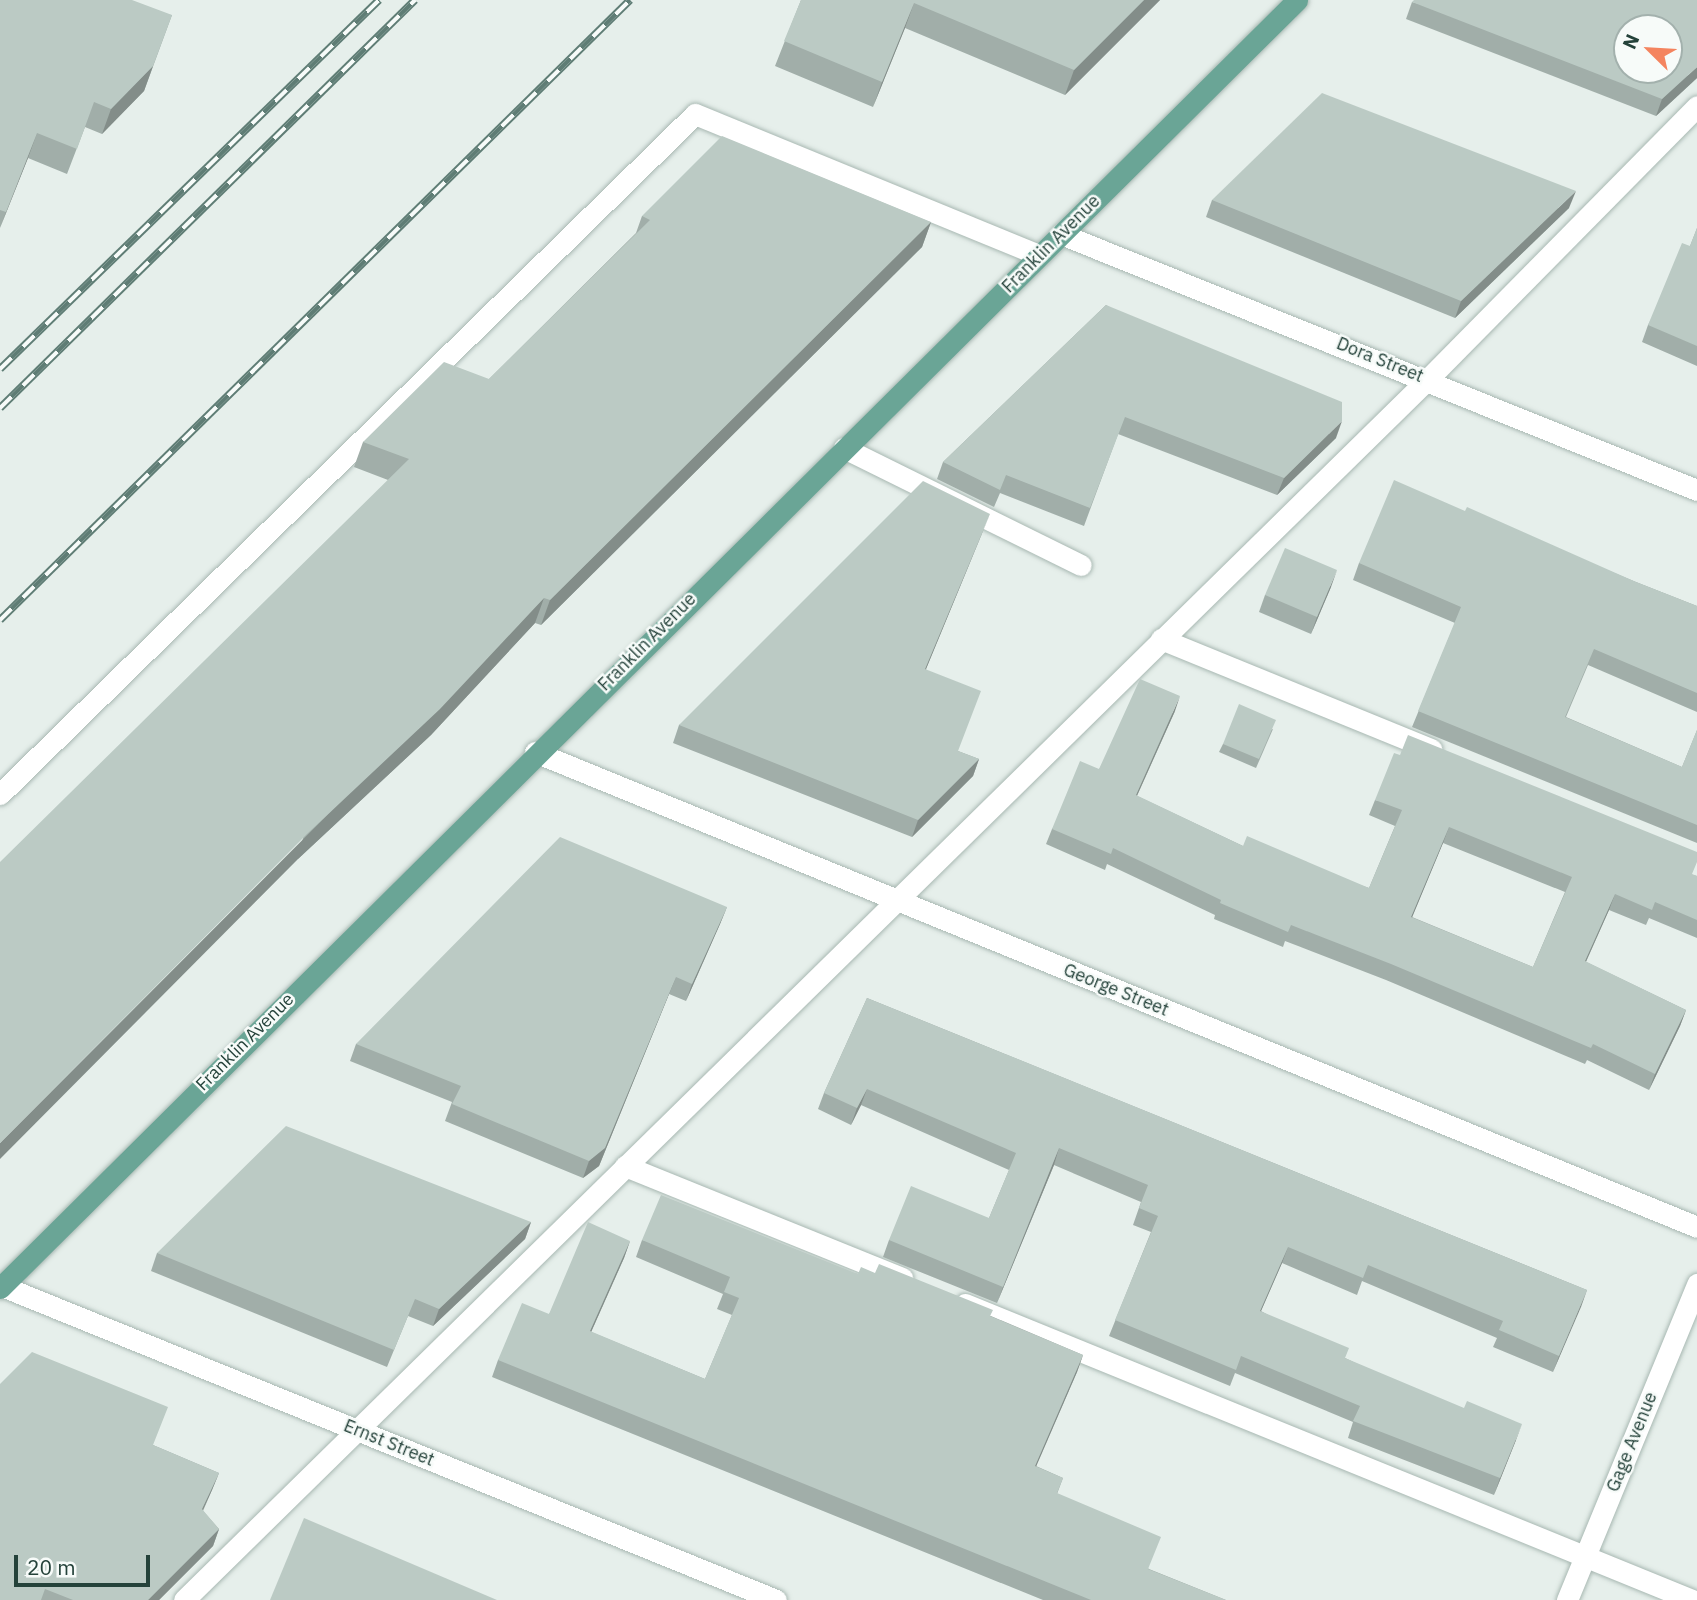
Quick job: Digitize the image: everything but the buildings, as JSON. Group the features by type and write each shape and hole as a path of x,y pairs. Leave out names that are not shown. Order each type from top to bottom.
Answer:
{"main road":[{"name":"Franklin Avenue","path":"1,1287 535,752 1297,0"}],"street":[{"path":"0,794 695,114 1039,255"},
{"path":"184,1600 898,901 1694,114"},
{"name":"Dora Street","path":"1061,234 1428,379 1697,490"},
{"path":"844,448 1082,565"},
{"path":"1161,639 1454,758"},
{"name":"George Street","path":"535,752 1697,1227"},
{"path":"625,1166 923,1287"},
{"name":"Gage Avenue","path":"1567,1600 1697,1284"},
{"name":"Ernst Street","path":"1,1287 776,1600"},
{"path":"949,1298 1692,1600"}],"railway":[{"path":"0,369 379,0"},
{"path":"0,408 415,0"},
{"path":"0,620 630,0"}]}
